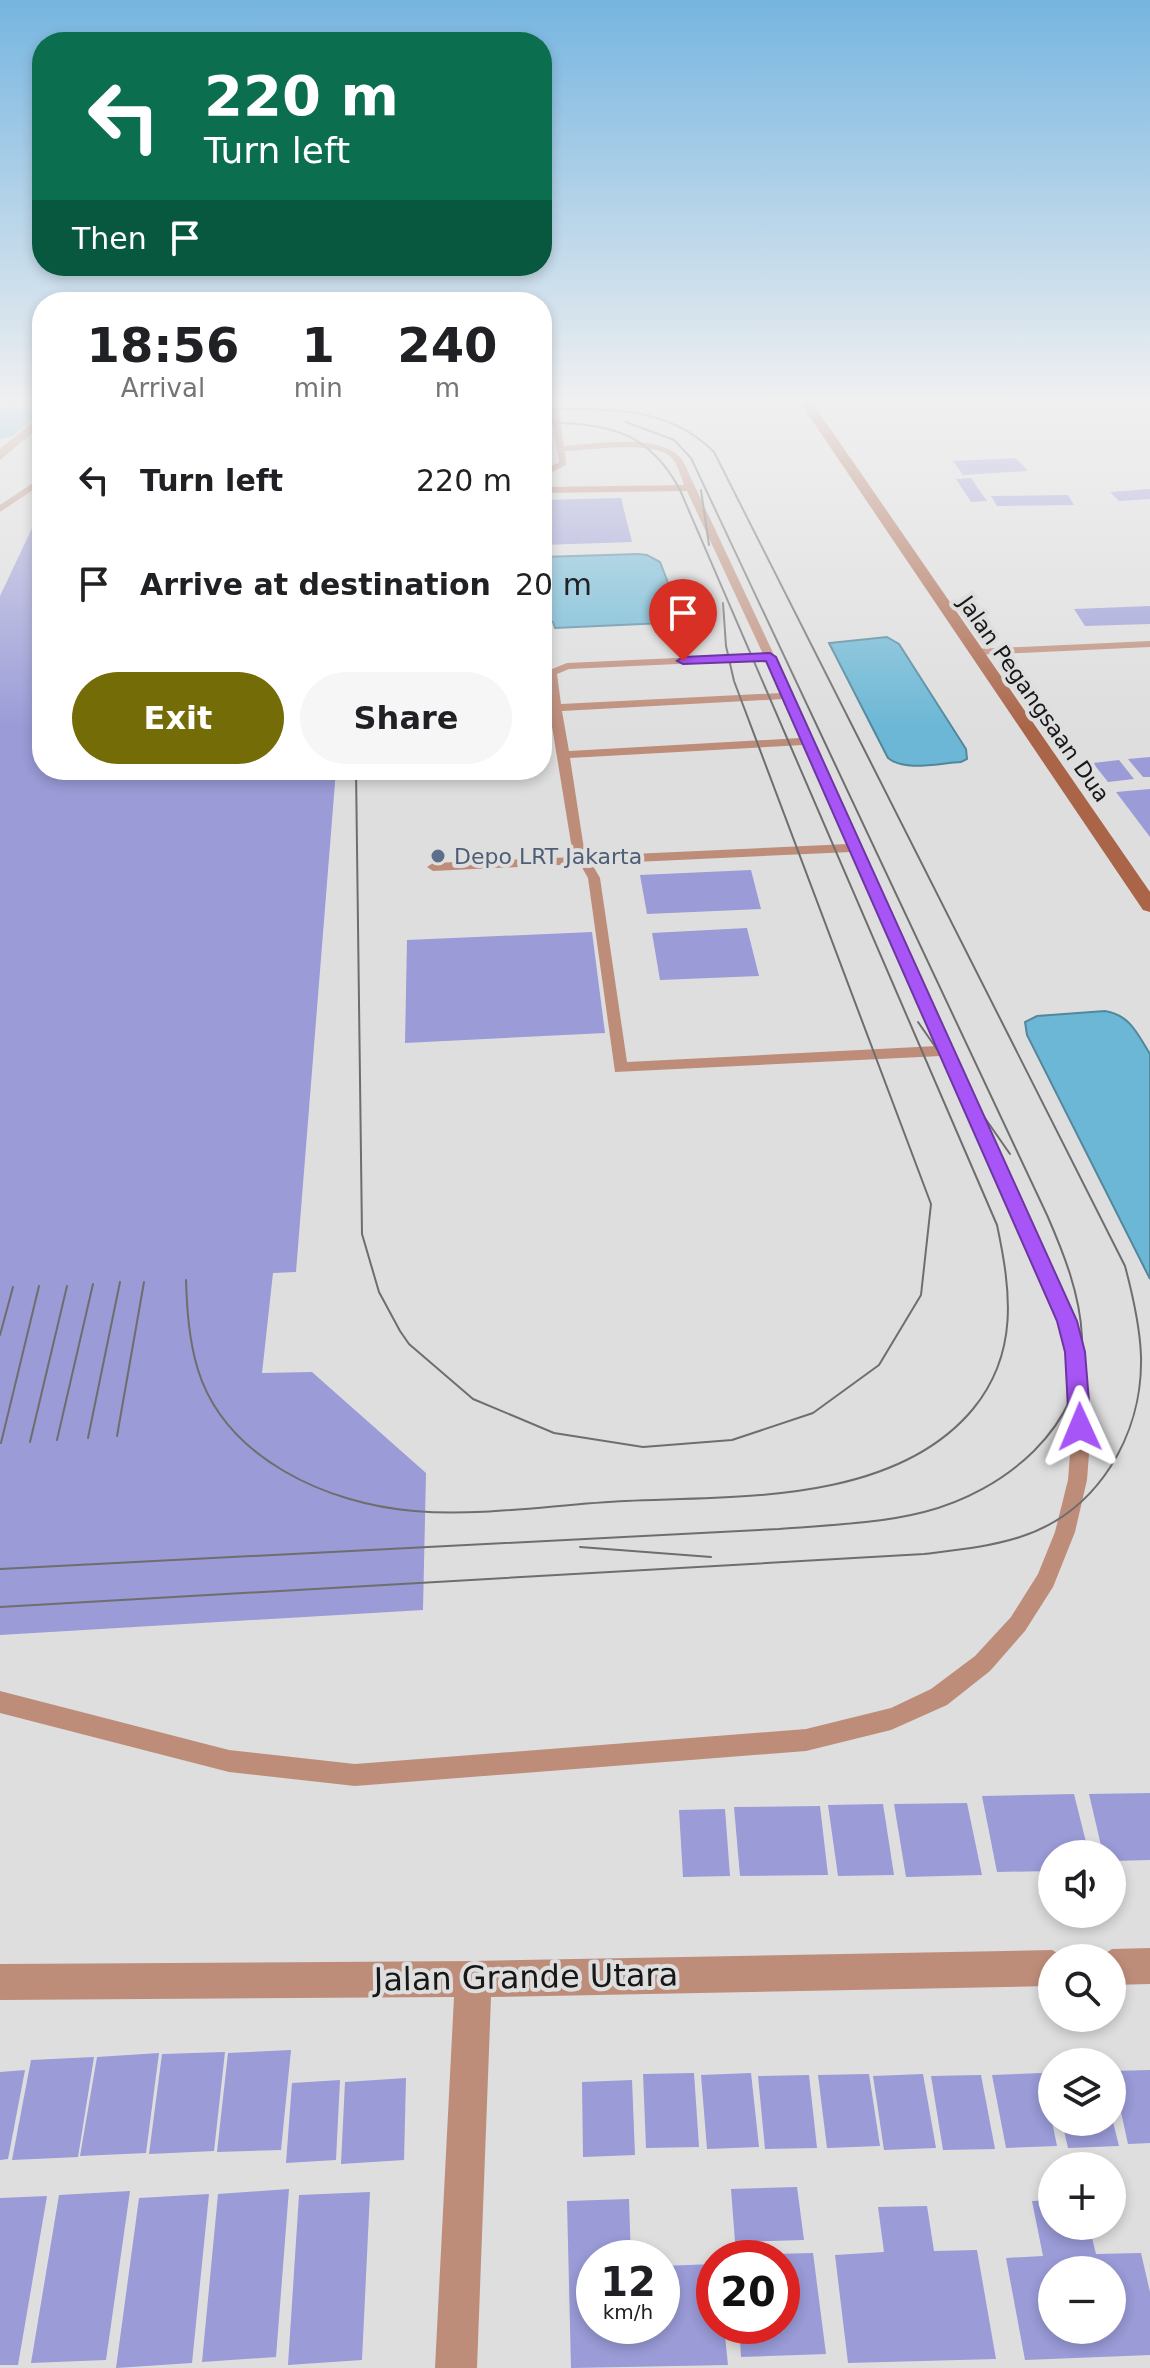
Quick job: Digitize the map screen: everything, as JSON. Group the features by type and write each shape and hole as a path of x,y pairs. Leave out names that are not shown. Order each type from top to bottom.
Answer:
{"main road":[{"name":"Jalan Pegangsaan Dua","path":"878,509 1150,906"}],"street":[{"path":"1126,1967 1150,1966"},
{"name":"Jalan Grande Utara","path":"0,1982 473,1979 1038,1968"},
{"path":"456,2368 473,1979"}],"lane":[{"path":"0,1702 229,1761 355,1775 806,1740 878,1725 937,1698 984,1664 1014,1633 1043,1589 1062,1543 1075,1494 1080,1440 1075,1352 1067,1321 770,657 700,509"},
{"path":"975,652 1150,644"},
{"path":"552,675 560,667 770,657"},
{"path":"552,689 578,849 594,878 620,1068 944,1051"},
{"path":"555,708 787,696"},
{"path":"563,755 806,741"},
{"path":"433,867 853,848"}],"water":[{"path":"647,555 660,562 680,614 678,618 664,623 555,628 552,622 552,557"},
{"path":"887,637 899,644 966,749 967,759 913,766 888,758 829,643"},
{"path":"1105,1011 1127,1021 1150,1054 1150,1279 1027,1035 1025,1022 1037,1016"}],"building":[{"path":"552,509 624,509 632,542 552,545"},
{"path":"32,528 32,780 335,780 296,1272 273,1273 262,1373 312,1372 426,1473 423,1610 0,1635 0,596"},
{"path":"1150,606 1150,624 1085,626 1074,609"},
{"path":"1150,757 1150,777 1143,777 1128,759"},
{"path":"1119,760 1134,779 1108,782 1093,763"},
{"path":"1150,789 1150,837 1116,792"},
{"path":"751,870 761,909 647,914 640,875"},
{"path":"747,928 759,976 660,980 652,933"},
{"path":"592,932 605,1033 405,1043 407,940"},
{"path":"1150,1793 1150,1860 1126,1861 1126,1840 1100,1840 1089,1794"},
{"path":"1074,1794 1086,1840 1038,1840 1038,1871 997,1872 982,1796"},
{"path":"967,1803 982,1875 906,1877 894,1804"},
{"path":"883,1804 894,1875 838,1876 828,1805"},
{"path":"820,1806 828,1875 740,1876 734,1807"},
{"path":"725,1809 730,1876 683,1877 679,1810"},
{"path":"291,2050 281,2150 217,2152 228,2053"},
{"path":"225,2052 214,2151 149,2154 162,2054"},
{"path":"159,2053 146,2153 80,2156 97,2057"},
{"path":"94,2057 78,2157 12,2160 31,2060"},
{"path":"25,2070 8,2159 0,2160 0,2072"},
{"path":"1150,2070 1150,2143 1128,2144 1126,2071"},
{"path":"694,2073 699,2147 646,2148 643,2074"},
{"path":"751,2073 759,2147 707,2149 701,2075"},
{"path":"1038,2073 1038,2136 1055,2136 1057,2146 1006,2148 992,2075"},
{"path":"869,2074 880,2146 827,2148 818,2075"},
{"path":"923,2074 936,2148 884,2150 873,2076"},
{"path":"809,2075 817,2148 765,2149 758,2076"},
{"path":"981,2075 995,2149 943,2150 931,2076"},
{"path":"406,2078 404,2160 341,2164 345,2082"},
{"path":"340,2080 336,2160 286,2163 292,2083"},
{"path":"632,2080 635,2155 583,2157 582,2082"},
{"path":"1065,2136 1116,2136 1119,2146 1068,2148"},
{"path":"797,2187 804,2240 735,2240 731,2189"},
{"path":"289,2189 276,2357 202,2362 218,2194"},
{"path":"130,2191 106,2360 31,2363 59,2195"},
{"path":"370,2192 362,2360 288,2365 299,2195"},
{"path":"209,2194 192,2363 116,2368 139,2198"},
{"path":"47,2196 18,2365 0,2365 0,2198"},
{"path":"629,2199 630,2240 576,2240 576,2344 680,2344 680,2265 696,2265 696,2344 726,2344 728,2365 571,2368 567,2201"},
{"path":"1032,2201 1038,2201 1038,2231"},
{"path":"927,2206 934,2251 977,2250 996,2359 848,2363 835,2255 884,2252 878,2207"},
{"path":"1040,2240 1092,2240 1096,2254 1141,2253 1150,2292 1150,2355 1025,2360 1006,2258 1038,2256 1038,2344 1126,2344 1126,2256 1043,2256"},
{"path":"800,2253 813,2253 826,2354 741,2357 740,2344 800,2344"}],"tram line":[{"path":"186,1280 192,1348 198,1370 212,1401 231,1429 256,1452 284,1471 315,1487 381,1507 440,1512 493,1511 764,1495 812,1489 858,1479 901,1463 940,1440 973,1409 988,1388 998,1366 1008,1321 1006,1274 997,1225 688,509"},
{"path":"704,509 709,545"},
{"path":"0,1569 852,1524 924,1512 983,1489 1010,1472 1055,1427 1070,1400 1080,1370 1082,1337 1078,1305 1059,1244 715,509"},
{"path":"0,1607 924,1554 972,1548 1020,1537 1048,1525 1093,1490 1110,1467 1134,1414 1140,1385 1139,1334 1125,1266 743,509"},
{"path":"356,780 362,1234 379,1292 409,1344 473,1399 554,1433 643,1447 732,1440 813,1413 879,1365 921,1295 931,1204 734,681 726,646 723,603"},
{"path":"918,1022 1010,1154"},
{"path":"88,1438 120,1282"},
{"path":"117,1436 144,1282"},
{"path":"57,1440 93,1284"},
{"path":"1,1443 39,1286"},
{"path":"30,1442 67,1286"},
{"path":"0,1335 13,1287"},
{"path":"580,1547 711,1557"}],"place":[{"name":"Depo LRT Jakarta","path":"438,856"}],"route":[{"path":"683,661 770,657 1067,1321 1075,1352 1080,1427"}]}
